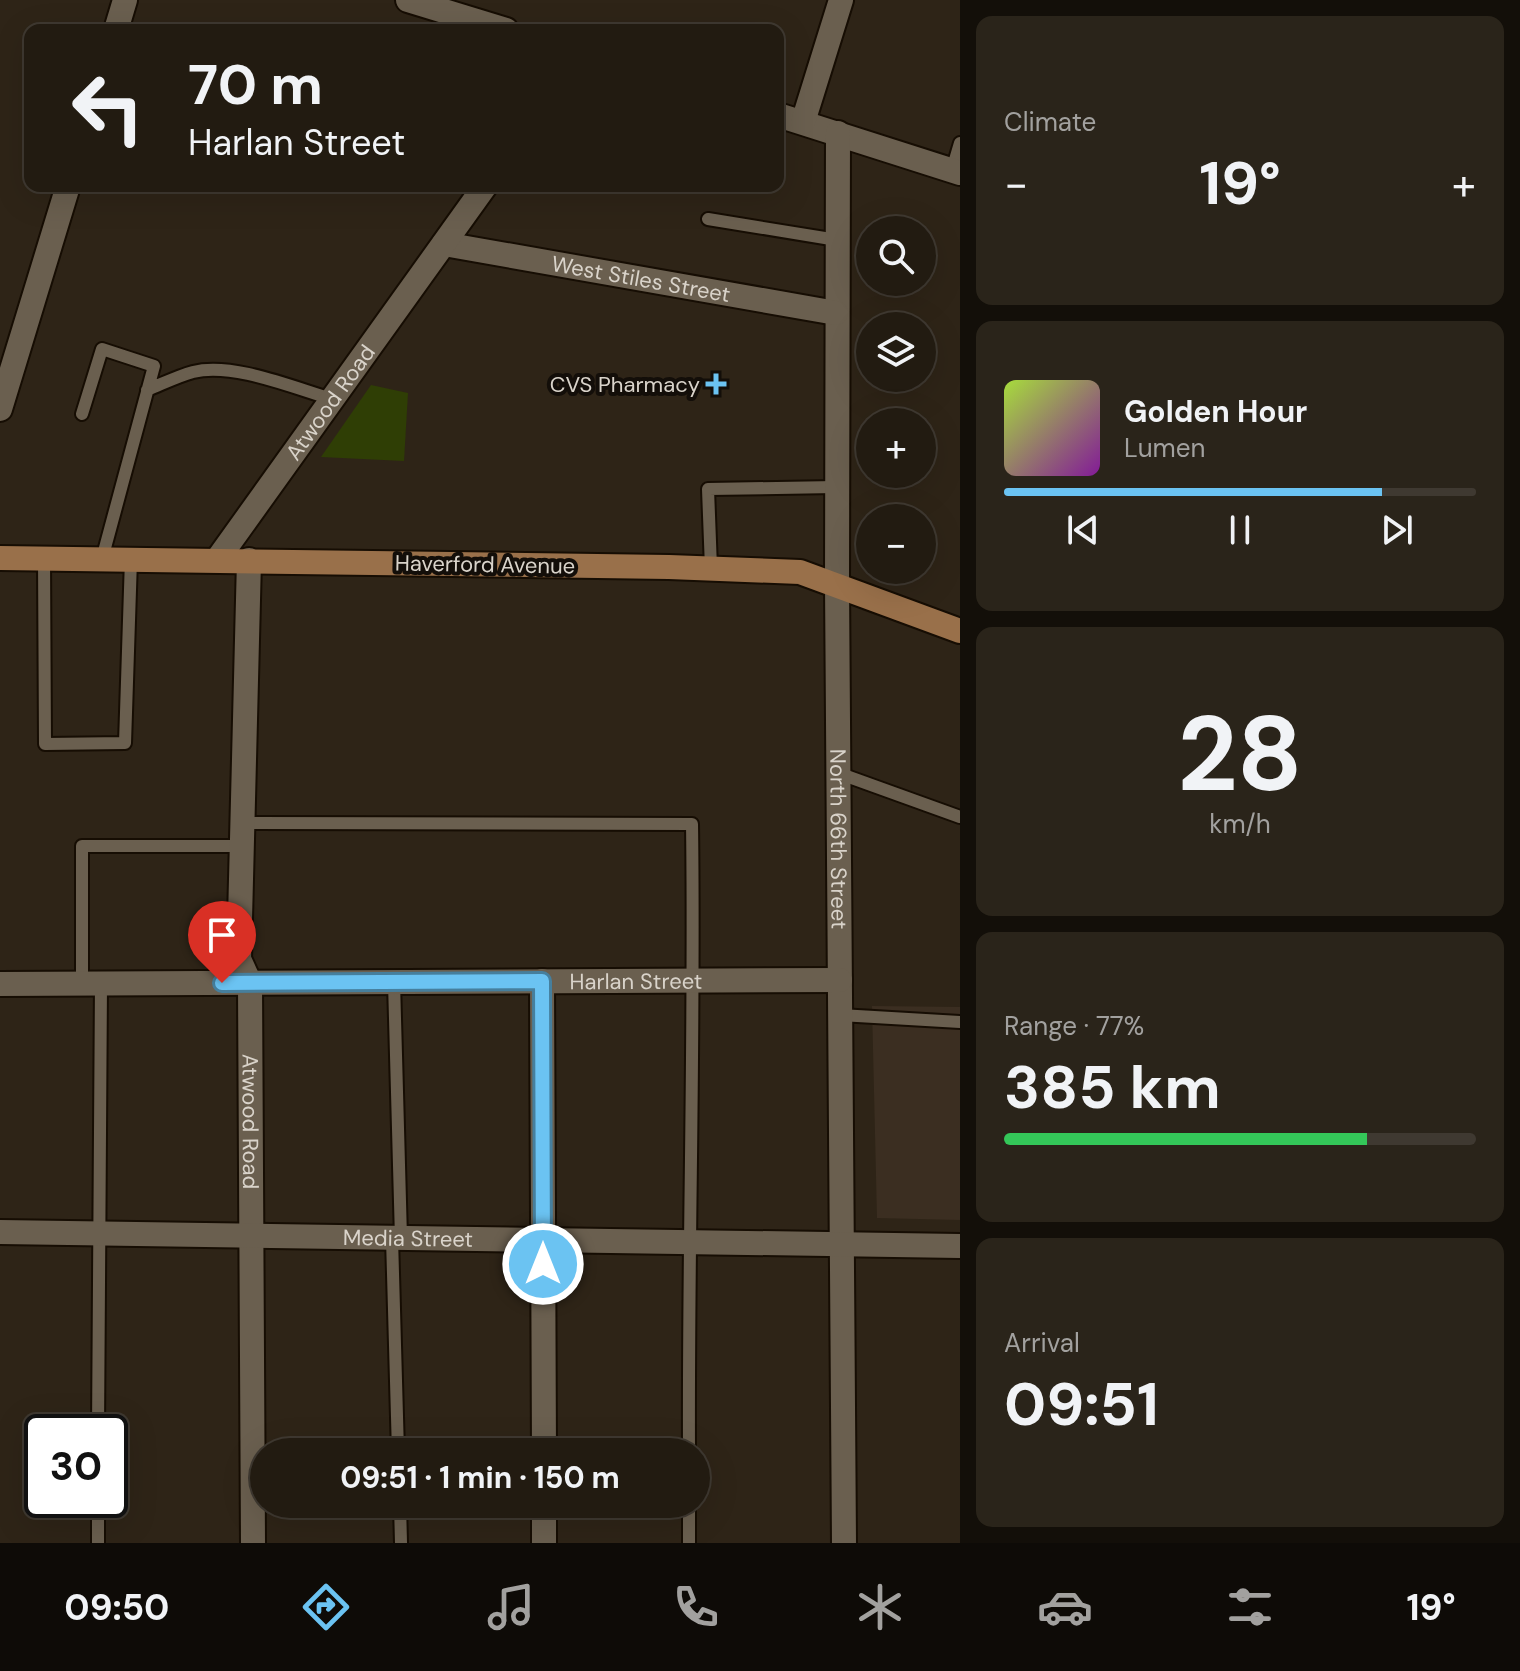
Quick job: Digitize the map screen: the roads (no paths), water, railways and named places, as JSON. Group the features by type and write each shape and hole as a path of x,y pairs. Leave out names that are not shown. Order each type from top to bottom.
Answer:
{"main road":[{"name":"Haverford Avenue","path":"0,558 711,568 800,572 960,631"}],"street":[{"path":"118,24 125,0"},
{"path":"408,0 479,10 498,24"},
{"path":"803,122 841,0"},
{"path":"784,117 956,171"},
{"name":"North 66th Street","path":"838,133 836,487 844,1543"},
{"path":"0,409 66,192"},
{"name":"Atwood Road","path":"217,560 481,192"},
{"name":"West Stiles Street","path":"444,244 836,313"},
{"name":"Atwood Road","path":"249,560 239,959 250,983 253,1543"},
{"name":"Harlan Street","path":"0,984 840,980"},
{"path":"542,981 544,1438"},
{"name":"Media Street","path":"0,1232 960,1246"},
{"path":"544,1518 544,1543"}],"lane":[{"path":"956,171 960,143"},
{"path":"708,219 837,240"},
{"path":"82,414 102,349 154,366 102,559"},
{"path":"147,390 194,372 215,370 238,373 332,399"},
{"path":"711,568 708,489 836,487"},
{"path":"44,558 45,744 125,743 131,559"},
{"path":"838,773 960,817"},
{"path":"98,1414 98,1234 91,983 82,846 244,834 692,824 694,981 688,1241 689,1438"},
{"path":"394,982 398,1438"},
{"path":"840,1015 960,1022"},
{"path":"98,1518 98,1543"},
{"path":"400,1518 401,1543"},
{"path":"689,1518 689,1543"}],"place":[{"name":"CVS Pharmacy","path":"716,384"}]}
